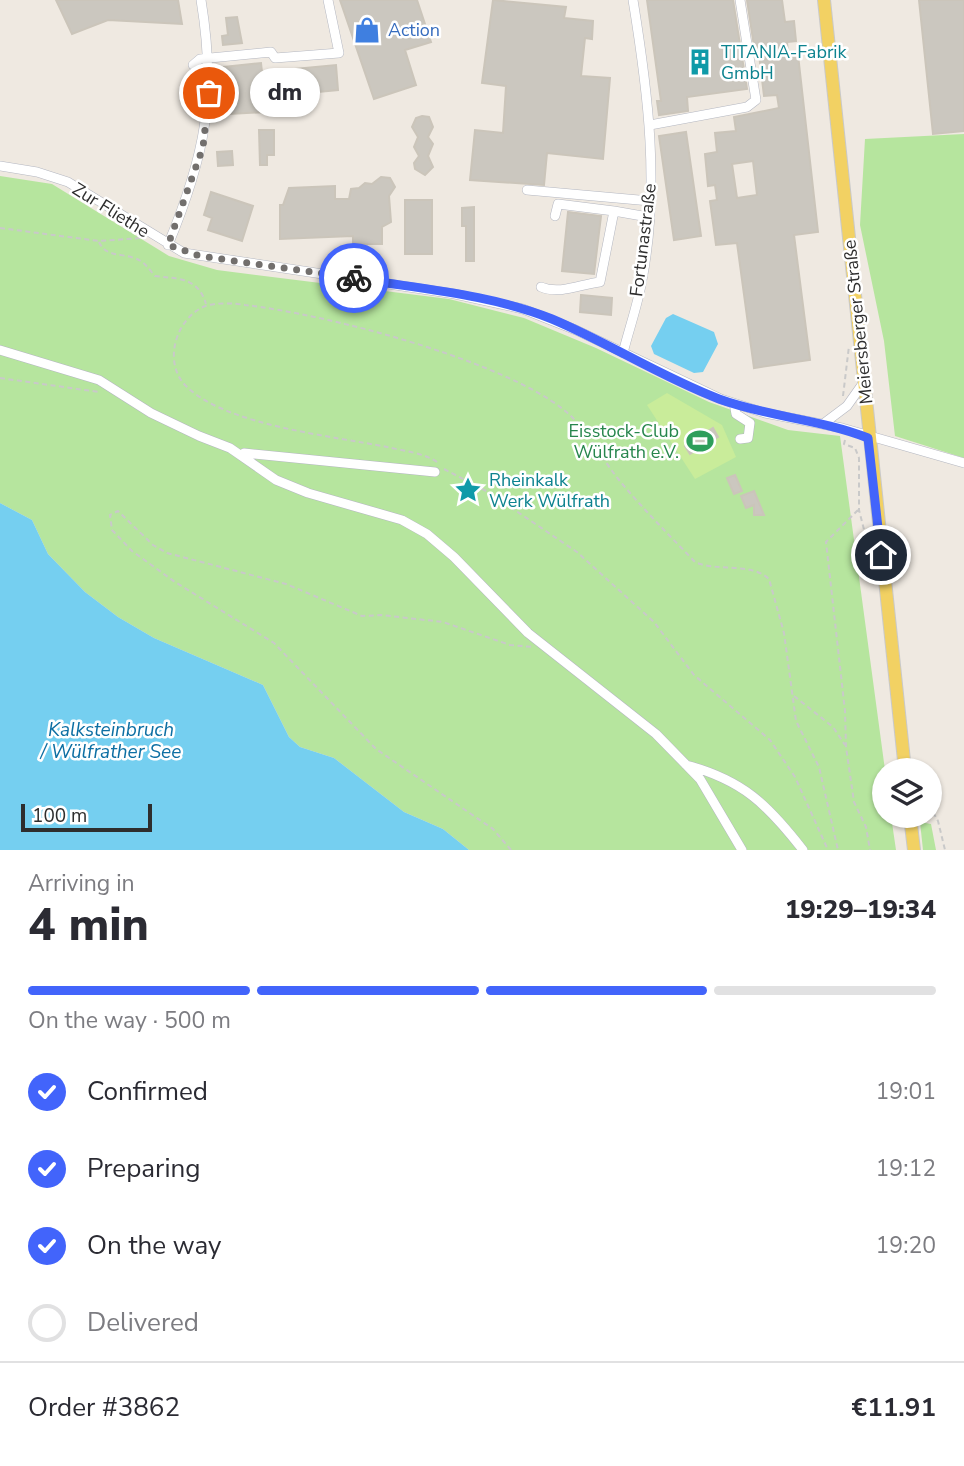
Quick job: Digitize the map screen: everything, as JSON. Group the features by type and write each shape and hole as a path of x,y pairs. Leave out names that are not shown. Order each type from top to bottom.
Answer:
{"main road":[{"name":"Meiersberger Straße","path":"824,0 904,758"},
{"path":"911,828 914,850"}],"street":[{"path":"168,245 203,147 209,93 201,0"},
{"path":"193,65 200,59 271,52 275,58 339,52 328,0"},
{"name":"Fortunastraße","path":"623,353 642,279 650,201 650,125 633,0"},
{"path":"650,125 747,107 756,100 740,0"},
{"name":"Zur Fliethe","path":"0,166 37,172 68,182 150,235 168,245 200,256 489,300 550,318 698,390 734,403 848,429 868,438 964,463"},
{"path":"527,190 650,201"},
{"path":"555,216 558,204 648,217"},
{"path":"541,286 567,290 579,284 600,282 614,211"},
{"path":"0,349 99,380 151,413 239,453 276,480 309,493 402,520 427,534 454,557 528,634 656,734 700,779 742,850"},
{"path":"823,424 847,406 864,382"},
{"path":"734,403 736,414 750,423 748,438 740,439"},
{"path":"239,453 435,472"},
{"path":"684,764 709,771 750,791 779,819 803,850"}],"path":[{"path":"0,228 99,241 136,240 150,235"},
{"path":"99,241 102,248 112,254 144,263 155,276 187,279 204,296 207,306"},
{"path":"828,850 794,776 770,740 694,675 654,622 577,552 488,492 444,470 435,460 273,425 220,406 187,388 174,368 176,341 190,316 207,306 259,307 364,331 479,367 526,386 547,398 578,424 619,480 695,562 704,566 750,570 769,579 784,633 796,721 818,767 838,850"},
{"path":"0,378 105,392"},
{"path":"848,429 844,444 855,449 859,458 859,510 826,542 845,711 846,747 854,802 866,827 870,850"},
{"path":"511,850 493,829 376,749 274,643 175,582 132,551 113,530 110,515 118,511 153,545 167,552 286,584 362,616 381,615 443,622 510,645 544,646"},
{"path":"793,695 833,727 846,747"},
{"path":"937,828 945,850"}],"green space":[{"path":"964,134 964,458 895,436 884,341 860,225 865,139"},
{"path":"0,176 52,184 169,256 217,270 449,299 524,318 596,348 709,402 788,430 840,436 883,758 872,758 872,828 893,828 896,850 469,850 443,829 404,812 334,758 300,747 289,737 263,685 154,638 118,617 85,592 48,554 32,520 0,503"},
{"name":"Eisstock-Club Wülfrath e.V.","path":"667,393 722,425 736,457 695,479 647,405"},
{"path":"921,828 932,828 936,850 923,850"}],"water":[{"path":"673,314 714,332 718,344 703,372 694,373 654,354 651,346 666,318"},
{"name":"Kalksteinbruch / Wülfrather See","path":"0,503 32,520 48,554 85,592 118,617 154,638 263,685 289,737 300,747 334,758 404,812 443,829 469,850 0,850"}],"building":[{"path":"56,0 178,0 182,24 108,20 72,34"},
{"path":"340,0 417,0 431,42 405,50 416,85 374,99"},
{"path":"493,0 566,7 564,18 593,21 592,39 585,38 581,76 610,78 603,159 547,153 544,185 470,180 475,130 503,133 506,86 482,83"},
{"name":"TITANIA-Fabrik GmbH","path":"647,0 733,0 747,89 687,97 688,111 659,115 657,101 661,101"},
{"path":"747,0 782,0 785,22 794,21 796,41 787,42 788,54 798,55 818,232 794,235 810,360 754,368 737,243 716,245 710,201 717,200 715,185 708,186 705,154 717,152 715,133 736,131 734,117 779,108 777,95 764,96 758,46 754,46","holes":["753,161 757,195 737,198 732,164"]},
{"path":"919,0 964,0 964,131 933,134"},
{"path":"237,17 242,43 223,45 222,36 228,35 226,18"},
{"path":"261,63 262,72 336,65 338,90 264,97 266,112 229,114 224,67"},
{"path":"429,117 433,127 428,137 433,144 428,156 433,167 425,175 415,169 414,163 419,156 414,147 418,137 412,127 416,118"},
{"path":"259,130 274,130 274,155 267,155 267,165 260,165"},
{"path":"686,132 701,236 674,240 659,136"},
{"path":"232,151 233,165 218,166 217,152"},
{"path":"381,177 390,178 395,187 389,196 391,222 382,227 382,244 353,244 353,236 280,239 280,205 283,205 289,188 335,186 335,199 349,199 351,189 359,188 365,183 372,184"},
{"path":"211,192 253,206 242,241 208,230 212,218 204,215"},
{"path":"405,200 432,200 432,254 405,254"},
{"path":"474,207 474,261 466,261 466,226 462,226 462,208"},
{"path":"568,212 601,216 594,274 562,271"},
{"path":"581,295 612,298 611,315 580,312"},
{"path":"713,428 718,437 690,454 685,446"},
{"path":"735,475 742,491 734,494 727,478"},
{"path":"754,491 764,515 754,515 754,505 746,508 741,496"}],"way so far":[{"path":"209,93 203,147 168,245 184,253 200,256 354,278"}],"place":[{"name":"Action","path":"367,30"},
{"name":"TITANIA-Fabrik GmbH","path":"700,62"},
{"name":"dm","path":"209,93"},
{"name":"Eisstock-Club Wülfrath e.V.","path":"700,441"},
{"name":"Rheinkalk Werk Wülfrath","path":"468,490"}],"route":[{"path":"354,278 489,300 523,309 550,318 721,400 765,413 848,429 868,438 881,555"}]}
